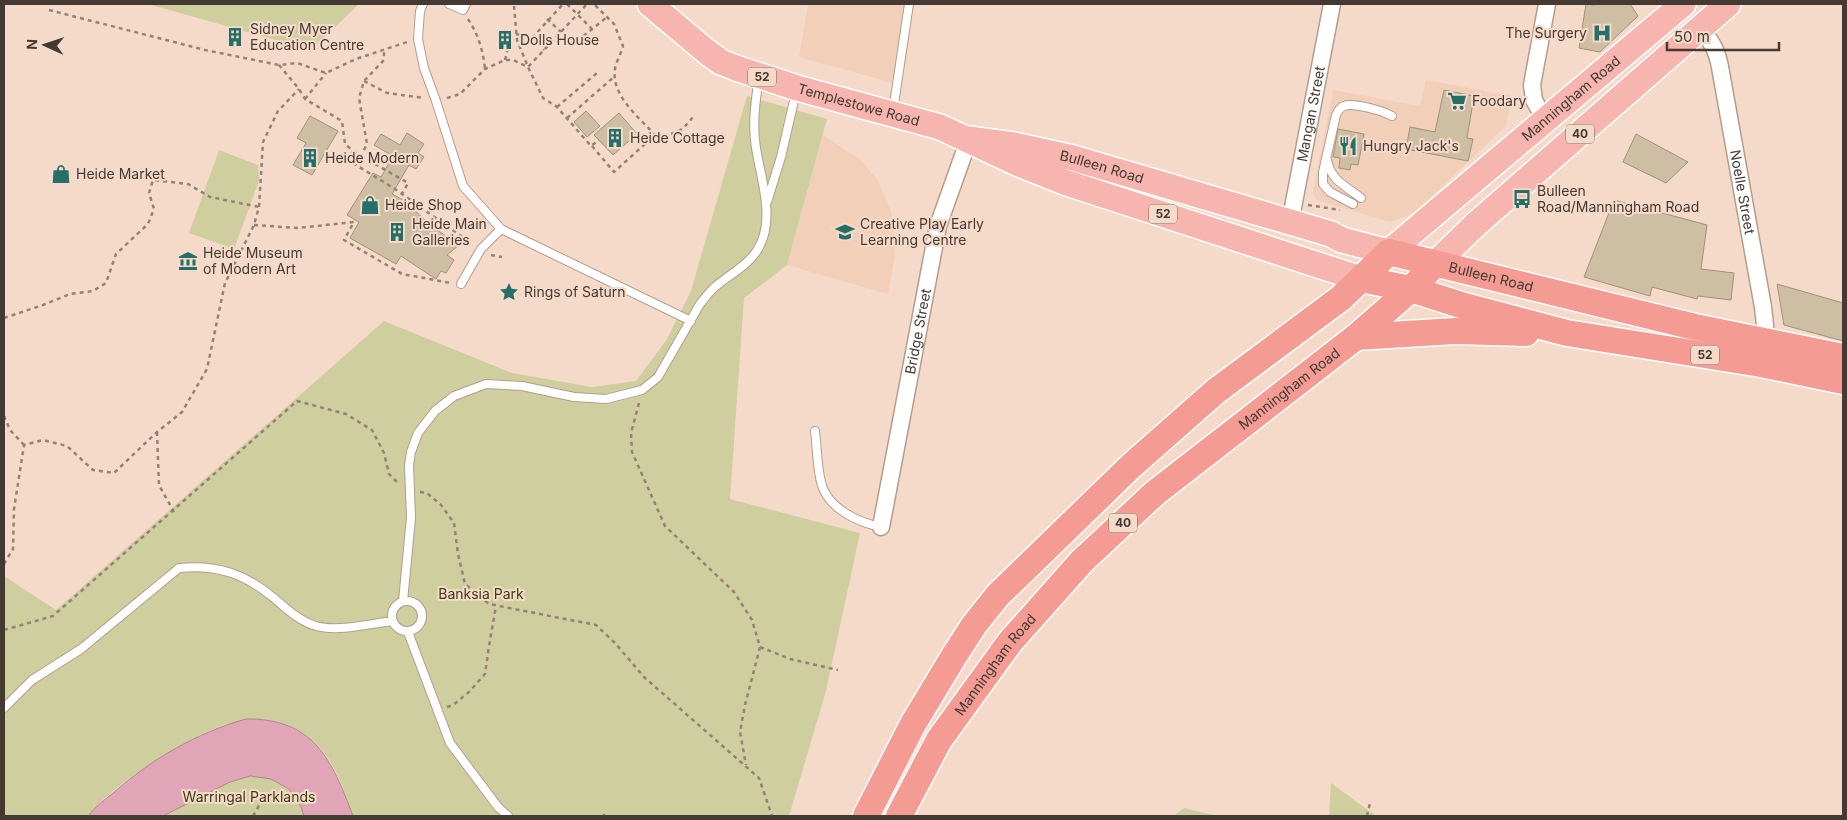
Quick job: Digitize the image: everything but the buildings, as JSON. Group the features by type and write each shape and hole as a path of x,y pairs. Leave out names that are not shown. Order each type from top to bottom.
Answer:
{"highway":[{"name":"Bulleen Road","path":"1389,252 1434,265 1560,293 1695,327 1843,380"},
{"name":"Manningham Road","path":"866,816 913,724 974,625 998,595 1131,466 1216,391 1342,298 1389,252"},
{"name":"Manningham Road","path":"900,816 940,740 984,678 1010,642 1082,561 1155,493 1356,337 1411,290 1434,265"},
{"name":"Bulleen Road","path":"1361,279 1411,290 1470,308 1567,333"},
{"name":"Bulleen Road","path":"1356,337 1455,331 1567,333 1763,352 1843,357"},
{"path":"954,656 984,678"}],"main road":[{"name":"Templestowe Road","path":"650,4 689,38 721,62 797,88 940,127 969,140"},
{"name":"Manningham Road","path":"1389,252 1683,4"},
{"name":"Manningham Road","path":"1434,265 1475,226 1728,4"},
{"name":"Bulleen Road","path":"969,140 1014,145 1073,158 1292,212 1342,240 1389,252"},
{"name":"Bulleen Road","path":"969,140 1019,164 1064,182 1361,279"}],"street":[{"name":"Mangan Street","path":"1292,212 1332,4"},
{"path":"1547,4 1532,85 1534,100 1540,111 1548,117"},
{"name":"Noelle Street","path":"1699,28 1709,38 1715,48 1720,67 1757,271 1765,325 1763,352"},
{"name":"Bridge Street","path":"881,527 938,226 969,140"}],"lane":[{"path":"423,4 420,11 418,39 424,68 436,100 462,186 501,229 690,321"},
{"path":"449,4 464,7"},
{"path":"893,114 906,4"},
{"path":"403,601 411,518 409,465 411,452 418,433 435,411 454,396 486,384 522,386 574,397 606,399 642,390 658,377 700,304 716,286 755,254 761,244 764,233 766,204 756,148 754,118 759,76"},
{"path":"766,204 781,157 797,88"},
{"path":"1353,204 1330,192 1323,184 1323,172 1336,114 1341,108 1349,105 1384,111 1392,116"},
{"path":"1327,158 1330,172 1334,178 1361,198"},
{"path":"461,284 481,249 501,229"},
{"path":"815,431 821,483 829,499 854,519 881,527"},
{"path":"4,708 32,680 80,650 179,568 198,566 221,569 250,580 296,617 316,626 344,628 392,621"},
{"path":"403,601 413,602 418,605 422,614 421,624 413,631 408,632 398,629 392,621 395,607 403,601"},
{"path":"408,632 450,743 498,807 508,816"}],"path":[{"path":"532,37 563,4"},
{"path":"568,4 592,29"},
{"path":"528,67 587,4"},
{"path":"594,4 614,24 623,46 615,70 616,88 621,98 655,135"},
{"path":"514,6 517,40 544,98 558,107 614,172 655,135 673,135 686,127 695,114"},
{"path":"464,7 483,51 485,68"},
{"path":"49,10 205,50 278,65 297,63 326,73"},
{"path":"571,46 607,17"},
{"path":"547,19 561,32"},
{"path":"516,34 532,37 544,50"},
{"path":"305,99 326,73 356,59 418,39"},
{"path":"505,60 508,44"},
{"path":"361,156 368,144 359,98 364,81 384,60 384,49"},
{"path":"364,81 386,93 436,100 460,94 485,68 505,60 513,60 528,67"},
{"path":"278,65 299,89 305,99 342,121 345,144 361,156 408,183 400,198"},
{"path":"558,107 597,73"},
{"path":"567,118 615,76"},
{"path":"24,445 44,440 67,446 93,470 114,473 157,432 182,412 207,369 225,283 254,225 259,207 263,142 278,111 299,89"},
{"path":"592,146 599,140"},
{"path":"353,151 348,160 402,194 490,255 502,257"},
{"path":"4,318 70,294 93,292 106,283 116,254 148,224 154,209 149,193 153,180 188,184 210,197 259,207"},
{"path":"1292,212 1348,212"},
{"path":"254,225 298,228 354,222 344,240 402,274 436,282 461,284"},
{"path":"642,390 631,433 632,452 665,526 734,592 752,620 760,647 740,732 746,767"},
{"path":"4,416 10,430 24,445"},
{"path":"157,432 158,485 174,512"},
{"path":"4,564 13,549 14,509 24,445"},
{"path":"438,711 453,704 469,692 486,674 496,606"},
{"path":"760,647 790,659 838,670"},
{"path":"1367,816 1370,803"},
{"path":"253,816 260,804"}],"shaded area":[{"path":"808,4 913,4 900,85 799,57"},
{"path":"1426,80 1512,96 1506,126 1414,213 1390,222 1316,200 1313,193 1333,90 1420,106"},
{"name":"Creative Play Early Learning Centre","path":"823,135 861,160 878,181 891,211 895,254 888,294 787,265"},
{"path":"246,719 269,721 288,726 304,734 328,760 353,816 304,816 301,807 289,789 271,779 250,776 230,782 163,816 88,816 143,769 175,748 210,732"}],"green space":[{"path":"148,4 359,4 311,50"},
{"name":"Banksia Park","path":"747,96 827,119 787,265 744,298 730,499 860,533 826,691 789,816 353,816 336,772 320,748 302,732 283,723 263,720 243,721 223,726 184,744 124,782 95,807 88,816 4,816 4,576 56,610 384,321 512,373 592,387 636,381 667,339 691,291"},
{"path":"219,150 258,165 259,181 234,249 189,233"},
{"name":"Warringal Parklands","path":"250,776 270,778 282,784 296,798 304,816 163,816 230,782"},
{"path":"1331,783 1376,816 1329,816"},
{"path":"1184,808 1218,816 1174,816"}],"place":[{"name":"The Surgery","path":"1602,33"},
{"name":"Sidney Myer Education Centre","path":"235,37"},
{"name":"Dolls House","path":"505,40"},
{"name":"Foodary","path":"1457,101"},
{"name":"Heide Cottage","path":"615,138"},
{"name":"Hungry Jack's","path":"1348,146"},
{"name":"Heide Modern","path":"310,158"},
{"name":"Heide Market","path":"61,174"},
{"name":"Bulleen Road/Manningham Road","path":"1522,199"},
{"name":"Heide Shop","path":"370,205"},
{"name":"Heide Main Galleries","path":"397,232"},
{"name":"Creative Play Early Learning Centre","path":"845,232"},
{"name":"Heide Museum of Modern Art","path":"188,261"},
{"name":"Rings of Saturn","path":"509,292"}]}
